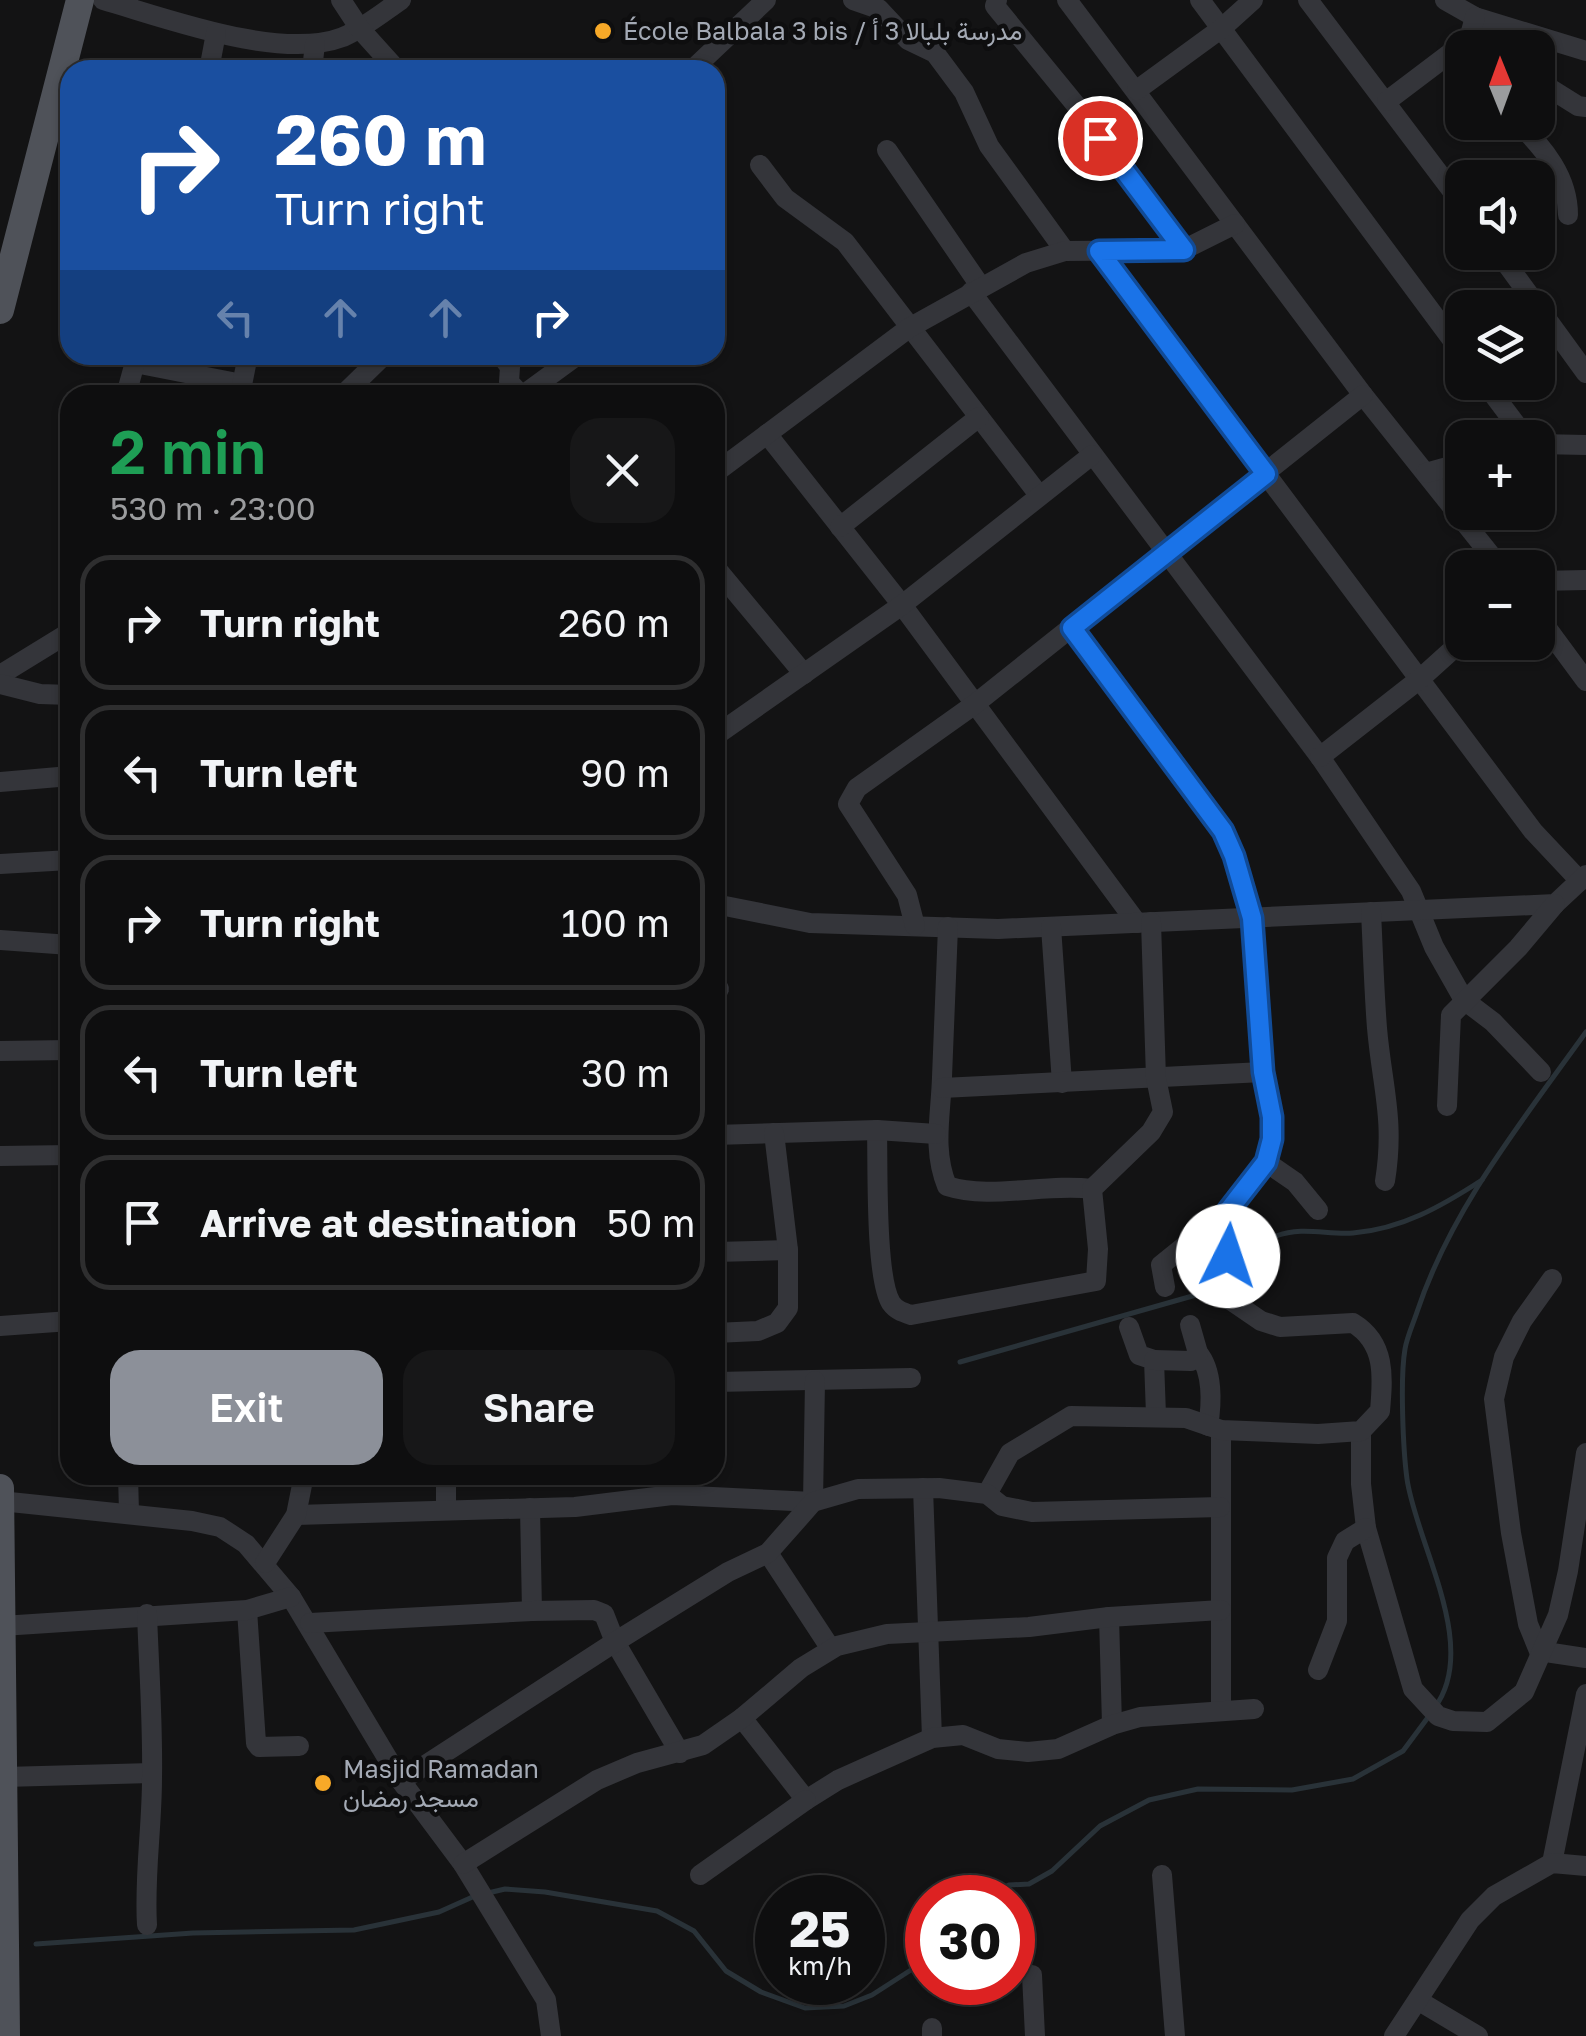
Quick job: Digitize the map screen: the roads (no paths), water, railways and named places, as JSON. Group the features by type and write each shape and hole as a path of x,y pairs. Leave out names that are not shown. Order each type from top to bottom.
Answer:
{"main road":[{"path":"65,60 80,0"},
{"path":"0,310 60,78"},
{"path":"0,1488 6,2036"}],"street":[{"path":"103,0 216,33 315,44 360,28 401,0"},
{"path":"341,0 388,60"},
{"path":"703,60 766,0"},
{"path":"854,0 879,9 908,40 935,53 964,92 988,146 1066,251"},
{"path":"997,0 995,6 1080,110 1184,250"},
{"path":"1067,0 1364,395 1486,550"},
{"path":"1200,0 1445,331"},
{"path":"1137,90 1222,28 1253,0"},
{"path":"1308,0 1445,180"},
{"path":"1446,0 1475,17 1586,50"},
{"path":"1474,30 1475,17"},
{"path":"211,60 216,33"},
{"path":"314,60 315,44"},
{"path":"1387,100 1445,66"},
{"path":"1555,92 1586,107"},
{"path":"1536,140 1560,176 1568,195 1568,215"},
{"path":"887,150 976,290 1092,455 1320,757 1411,891 1434,947 1464,1000 1493,1022 1541,1072"},
{"path":"760,165 785,198 845,242 1039,495"},
{"path":"725,466 909,328 1026,263 1066,251 1184,250 1235,224"},
{"path":"1099,251 1534,832 1583,878 1452,1015 1448,1032 1447,1106"},
{"path":"1511,270 1586,373"},
{"path":"156,365 223,385"},
{"path":"352,385 374,365"},
{"path":"508,365 509,382 516,385"},
{"path":"541,385 565,365"},
{"path":"916,926 907,895 848,804 857,788 976,704 1364,395"},
{"path":"840,526 979,417"},
{"path":"768,434 1144,922 1156,1078 1164,1112 1151,1132 1092,1189"},
{"path":"1555,444 1586,445"},
{"path":"725,729 902,606 1092,455"},
{"path":"1426,473 1445,467"},
{"path":"1555,580 1586,580"},
{"path":"725,585 804,674"},
{"path":"1072,628 1223,831 1252,918 1272,1139 1266,1162 1228,1211 1162,1265 1165,1287"},
{"path":"0,675 60,638"},
{"path":"1555,638 1585,678"},
{"path":"1320,757 1445,656"},
{"path":"0,684 60,695"},
{"path":"0,782 60,777"},
{"path":"0,864 60,861"},
{"path":"725,906 810,923 948,927 1556,904"},
{"path":"1371,912 1377,1032 1390,1114 1391,1145 1385,1182"},
{"path":"1051,926 1062,1082"},
{"path":"948,927 942,1088 936,1134 947,1186 964,1192 1066,1186 1092,1189"},
{"path":"0,940 60,943"},
{"path":"0,1051 60,1050"},
{"path":"942,1088 1263,1072"},
{"path":"877,1130 879,1226 886,1293 894,1308 910,1315 1096,1281 1098,1248 1092,1189"},
{"path":"725,1134 877,1130 936,1134"},
{"path":"725,1333 758,1331 777,1323 788,1308 788,1250 774,1132"},
{"path":"0,1156 60,1154"},
{"path":"1266,1162 1296,1182 1318,1210"},
{"path":"1228,1211 1228,1256"},
{"path":"725,1252 788,1250"},
{"path":"1539,1651 1523,1606 1494,1399 1504,1357 1522,1321 1552,1280"},
{"path":"1223,1295 1261,1321 1280,1327 1352,1323 1362,1329 1384,1368 1380,1411 1361,1431 1360,1484 1366,1528 1413,1689 1438,1716 1453,1721 1487,1722 1524,1692 1558,1615 1586,1453"},
{"path":"0,1326 60,1322"},
{"path":"1190,1325 1198,1352 1206,1362 1212,1404 1220,1508 1222,1709"},
{"path":"1129,1327 1139,1355 1154,1360 1191,1361 1198,1352"},
{"path":"1154,1360 1156,1415"},
{"path":"725,1382 911,1378"},
{"path":"401,1782 615,1642 728,1572 768,1553 813,1502 815,1381"},
{"path":"987,1494 1010,1453 1071,1416 1156,1415 1186,1418 1214,1428 1318,1434 1361,1431"},
{"path":"128,1485 129,1512"},
{"path":"265,1563 296,1515 302,1485"},
{"path":"446,1485 446,1510"},
{"path":"634,1485 634,1498"},
{"path":"296,1515 575,1508 634,1498 716,1495 813,1502 858,1489 923,1488 987,1494 1002,1506 1032,1512 1220,1508"},
{"path":"923,1488 932,1738"},
{"path":"0,1500 129,1512 220,1527 246,1544 310,1623 401,1782 463,1864 546,2000 552,2036"},
{"path":"530,1508 532,1611"},
{"path":"1318,1670 1337,1620 1337,1558 1345,1541 1366,1528"},
{"path":"768,1553 831,1649"},
{"path":"2,1626 247,1610 291,1597"},
{"path":"247,1610 256,1743 268,1748 299,1746"},
{"path":"310,1623 594,1610 604,1614 615,1642 680,1752"},
{"path":"463,1864 597,1780 637,1763 703,1745 801,1668 831,1649 868,1636 1029,1628 1108,1617 1221,1610"},
{"path":"147,1614 152,1773 150,1848 144,1883 147,1926"},
{"path":"1108,1617 1112,1725"},
{"path":"1539,1651 1586,1658"},
{"path":"1552,1863 1586,1694"},
{"path":"700,1876 838,1780 932,1738 964,1735 998,1750 1028,1752 1058,1749 1140,1717 1254,1709"},
{"path":"742,1718 806,1800"},
{"path":"3,1769 152,1773"},
{"path":"1394,2036 1470,1920 1494,1896 1552,1863 1586,1866"},
{"path":"1162,1875 1175,2036"},
{"path":"1419,2001 1478,2036"},
{"path":"1033,2005 1034,2036"}],"waterway":[{"path":"1435,1707 1447,1682 1451,1655 1441,1594 1407,1479 1402,1395 1406,1344 1431,1274 1469,1201 1586,1032"},
{"path":"960,1362 1203,1293 1256,1247 1276,1236 1305,1231 1353,1233 1388,1227 1437,1207 1482,1180"},
{"path":"1035,1881 1052,1871 1100,1826 1149,1800 1198,1789 1292,1790 1353,1779 1403,1751 1429,1716"},
{"path":"488,1893 505,1889 545,1892 657,1911 694,1931 726,1971 761,1992 805,2008 844,2006 872,1995 905,1974"},
{"path":"36,1944 193,1933 354,1930 439,1912 477,1895"}],"place":[{"name":"École Balbala 3 bis / مدرسة بلبالا 3 أ","path":"603,31"},
{"name":"Masjid Ramadan مسجد رمضان","path":"323,1783"}]}
